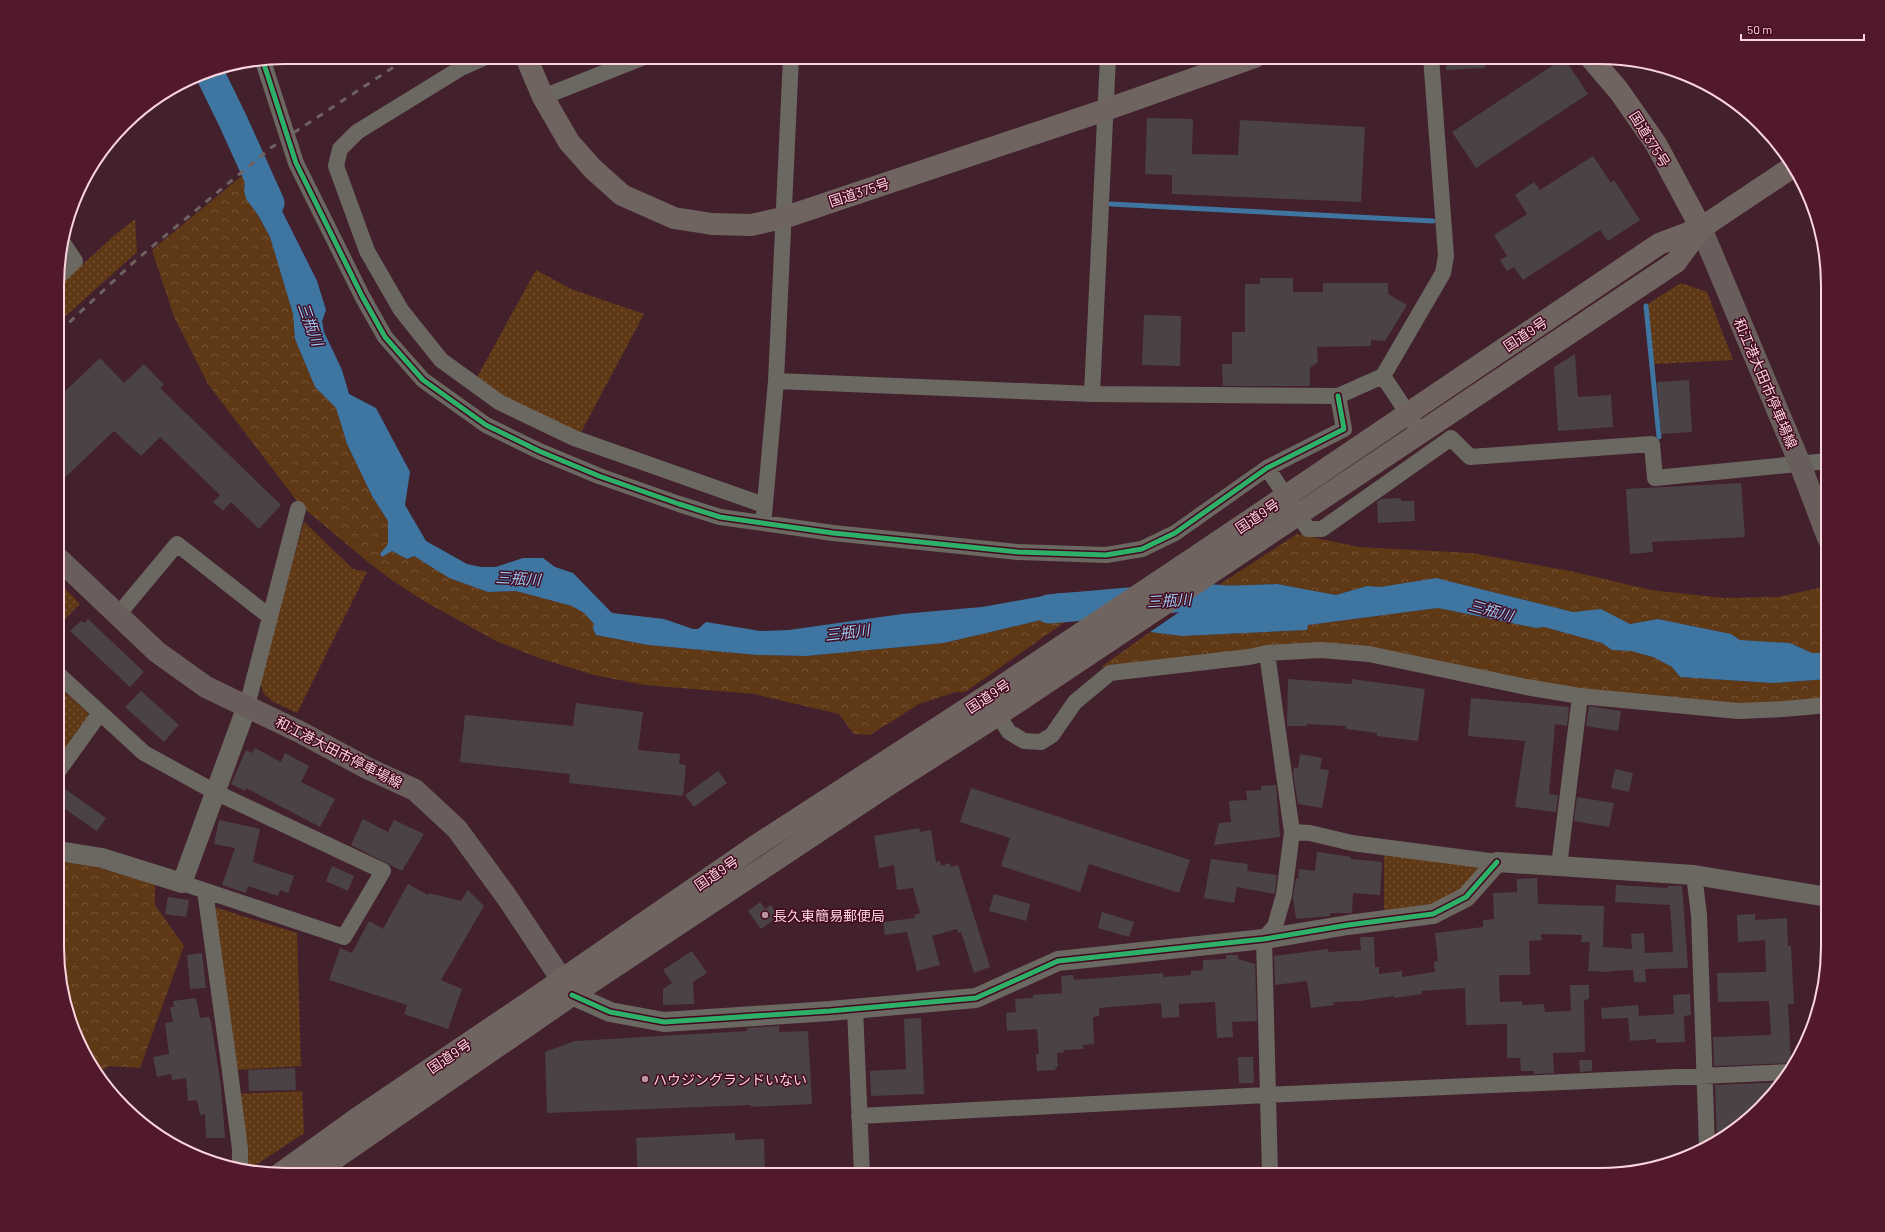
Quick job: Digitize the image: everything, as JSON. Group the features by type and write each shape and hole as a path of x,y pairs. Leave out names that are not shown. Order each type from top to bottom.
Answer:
{"highway":[{"name":"国道375号","path":"529,64 543,97 569,142 594,169 622,195 674,218 712,224 751,225 783,218 1105,110 1235,64"},
{"name":"国道375号","path":"1596,64 1619,91 1656,144 1701,228"},
{"name":"国道9号","path":"321,1168 757,845 999,688 1286,497 1659,244 1701,228 1788,170"},
{"name":"国道9号","path":"288,1168 362,1115 947,748 1252,546 1676,262 1701,228"}],"main road":[{"name":"和江港大田市停車場線","path":"1701,228 1800,464 1821,520"},
{"name":"和江港大田市停車場線","path":"64,563 117,616 157,652 206,687 367,768 415,790 457,829 506,896 567,987"}],"street":[{"path":"470,64 461,68 357,132 340,149 336,166 367,251 401,310 441,360 499,402 574,438 764,505"},
{"path":"543,97 626,64"},
{"path":"763,524 776,381 791,64"},
{"path":"1092,394 1108,64"},
{"path":"776,381 1092,394 1338,396 1383,376 1443,273 1446,256 1432,64"},
{"path":"264,65 296,163 362,296 385,336 423,380 486,424 539,451 599,476 720,517 833,533 1018,552 1106,555 1142,549 1175,534 1267,468 1344,429 1338,396"},
{"path":"64,271 75,261 67,250"},
{"path":"1383,376 1421,433"},
{"path":"1267,468 1308,529 1322,529 1451,438 1470,457 1652,444 1655,478 1821,462"},
{"path":"182,883 246,706 298,509"},
{"path":"117,616 177,544 270,617"},
{"path":"998,715 1009,732 1024,741 1040,742 1052,735 1075,702 1110,673 1249,657 1267,653 1321,650 1369,654 1526,687 1580,696 1738,710 1783,709 1821,706"},
{"path":"1267,653 1292,832 1284,895 1275,926 1264,939 1266,1095 1270,1168"},
{"path":"64,680 144,753 215,792 383,871 344,938 205,890 102,858 64,852"},
{"path":"1559,866 1580,696"},
{"path":"64,763 100,713"},
{"path":"1292,832 1310,833 1352,843 1496,862 1694,875 1821,896"},
{"path":"567,987 610,1012 664,1022 976,998 1058,961 1264,939 1348,925 1434,914 1466,897 1496,862"},
{"path":"1694,875 1699,916 1708,1140"},
{"path":"205,890 240,1149 240,1163"},
{"path":"855,1008 862,1168"},
{"path":"859,1116 1266,1095 1782,1072"}],"green space":[{"path":"249,170 250,176 245,182 244,190 246,199 258,215 270,237 293,314 295,339 315,387 336,408 347,444 372,496 388,521 388,544 380,554 392,551 407,559 414,556 449,578 488,592 516,591 572,606 584,613 594,624 593,629 596,635 648,645 757,655 806,656 944,643 1062,615 1075,615 965,692 956,692 919,704 870,735 854,734 839,714 754,694 645,685 594,675 539,658 496,641 424,601 393,581 300,505 208,384 174,317 152,250"},
{"path":"135,219 137,252 64,318 64,281 117,233"},
{"path":"536,270 571,289 644,314 580,434 528,412 476,379"},
{"path":"1681,283 1707,292 1733,360 1654,364 1648,304"},
{"path":"304,522 353,569 367,572 297,713 272,701 264,694 259,678"},
{"path":"1297,534 1359,547 1471,553 1570,571 1651,590 1724,598 1778,597 1821,588 1821,653 1812,653 1790,643 1740,640 1731,634 1658,619 1630,624 1601,609 1573,612 1436,578 1380,587 1367,586 1336,595 1277,584 1217,586"},
{"path":"64,587 80,604 64,620"},
{"path":"1438,608 1536,628 1544,627 1602,643 1612,650 1631,651 1653,657 1672,667 1680,677 1773,683 1821,680 1821,701 1717,704 1611,696 1377,651 1183,658 1101,667 1150,632 1182,636 1306,630 1308,625"},
{"path":"64,691 88,713 90,720 64,753"},
{"path":"1384,854 1483,867 1460,891 1445,903 1384,911"},
{"path":"64,862 89,865 155,884 155,905 184,946 140,1068 109,1066 101,1070 94,1058 81,1032 68,990 64,962"},
{"path":"211,906 297,933 301,1066 236,1070"},
{"path":"302,1091 304,1133 255,1166 247,1165 237,1094"}],"water":[{"path":"258,163 317,281 326,310 322,321 324,332 342,370 349,394 376,408 410,472 405,505 426,541 467,564 481,567 496,567 523,558 543,558 555,567 573,573 612,613 664,619 693,629 698,629 706,622 760,631 789,630 902,614 982,607 1060,593 1109,592 1075,615 1062,615 944,643 806,656 757,655 648,645 596,635 593,629 594,624 584,613 572,606 516,591 488,592 449,578 414,556 407,559 392,551 382,557 380,554 388,544 388,521 372,496 347,444 336,408 315,387 295,339 293,314 270,237 258,215 246,199 244,190 245,182 250,176 249,170"},
{"path":"1436,578 1573,612 1601,609 1630,624 1658,619 1731,634 1740,640 1790,643 1812,653 1821,653 1821,680 1773,683 1680,677 1672,667 1653,657 1631,651 1612,650 1602,643 1544,627 1536,628 1438,608 1308,625 1307,630 1182,636 1150,632 1217,586 1277,584 1336,595 1367,586 1380,587"}],"pier":[{"path":"1220,584 1148,633 1149,630 1216,585"},
{"path":"1110,591 1110,594 1077,617 1073,617"}],"building":[{"path":"1446,64 1485,64 1485,68 1446,70"},
{"path":"1555,64 1568,64 1588,94 1476,168 1452,132"},
{"path":"1147,118 1193,119 1192,154 1238,155 1240,120 1365,127 1361,202 1172,194 1172,175 1145,174"},
{"path":"1593,156 1611,183 1614,180 1640,220 1608,241 1600,230 1523,280 1514,267 1507,271 1500,260 1507,256 1494,235 1527,214 1515,195 1534,182 1540,190"},
{"path":"1260,278 1293,278 1293,292 1323,292 1323,283 1388,283 1388,294 1407,305 1385,341 1371,340 1371,346 1317,347 1318,362 1310,368 1310,386 1223,386 1222,364 1232,364 1232,332 1245,332 1245,284 1260,284"},
{"path":"1144,315 1181,316 1180,366 1142,365"},
{"path":"1575,354 1578,397 1611,395 1613,427 1558,431 1554,367"},
{"path":"100,358 124,383 144,364 164,385 160,388 281,505 259,529 231,502 223,511 213,502 220,495 160,437 141,456 114,431 64,478 64,392"},
{"path":"1689,380 1692,432 1661,434 1657,382"},
{"path":"1741,483 1745,537 1652,542 1653,552 1630,554 1626,489"},
{"path":"1401,498 1401,501 1414,501 1415,521 1378,523 1377,502 1381,499"},
{"path":"88,619 144,672 130,687 70,631 81,621 85,623"},
{"path":"1288,679 1352,684 1352,679 1425,689 1418,741 1377,736 1377,733 1346,729 1346,726 1307,724 1307,726 1287,726"},
{"path":"141,691 179,725 164,742 125,707"},
{"path":"1471,698 1569,707 1567,726 1555,724 1549,794 1558,795 1556,812 1515,807 1525,741 1468,736"},
{"path":"576,703 643,712 638,750 680,754 679,764 686,765 683,796 569,783 570,774 460,762 465,715 573,726"},
{"path":"1589,706 1621,711 1618,731 1586,726"},
{"path":"255,748 281,762 285,753 309,766 301,782 335,799 320,827 246,788 245,791 231,784 246,750 252,753"},
{"path":"1300,754 1322,758 1320,769 1329,770 1322,808 1298,804 1293,773 1294,768 1298,768"},
{"path":"1615,769 1633,773 1629,792 1611,788"},
{"path":"718,771 727,783 694,807 685,795"},
{"path":"1276,785 1280,837 1214,845 1219,823 1231,822 1229,801 1247,800 1246,791 1261,790 1261,786"},
{"path":"971,788 1190,860 1179,893 1089,864 1080,892 1001,866 1010,838 960,822"},
{"path":"65,789 106,818 97,831 64,808"},
{"path":"1577,797 1614,803 1609,827 1574,821"},
{"path":"363,819 388,832 394,820 424,834 402,871 351,845"},
{"path":"219,820 260,829 253,862 294,876 288,893 280,890 278,896 248,886 246,893 222,885 235,848 214,844"},
{"path":"919,828 920,832 931,830 936,862 940,861 941,866 950,863 951,867 958,865 990,967 974,973 961,932 958,933 957,929 932,936 940,965 917,971 907,932 885,935 883,922 915,918 914,915 920,913 913,888 897,890 894,865 879,868 874,836"},
{"path":"1317,852 1351,857 1351,859 1382,862 1380,895 1353,893 1352,913 1330,913 1330,916 1296,919 1293,897 1296,878 1298,879 1299,869 1315,871"},
{"path":"1211,859 1248,864 1247,871 1277,875 1275,894 1237,887 1234,903 1204,898"},
{"path":"332,866 354,876 348,891 326,881"},
{"path":"1537,878 1538,904 1604,906 1603,947 1632,949 1631,934 1644,933 1645,953 1673,952 1670,905 1615,902 1616,885 1668,888 1668,886 1682,886 1688,968 1645,969 1646,982 1634,982 1633,970 1609,972 1588,971 1590,942 1581,942 1582,935 1541,934 1542,940 1529,941 1530,975 1499,975 1500,1002 1522,1001 1522,1005 1544,1004 1545,1012 1571,1011 1570,985 1589,985 1589,999 1584,1000 1585,1052 1553,1053 1554,1073 1534,1074 1534,1071 1521,1071 1520,1058 1507,1058 1507,1024 1466,1025 1465,988 1421,991 1422,994 1394,998 1394,996 1360,1001 1333,1002 1334,1005 1311,1008 1307,981 1275,985 1274,956 1328,949 1328,952 1361,950 1360,937 1374,937 1375,967 1379,967 1379,974 1402,971 1402,977 1435,972 1434,962 1438,961 1435,933 1483,927 1483,920 1494,919 1493,893 1517,892 1517,879"},
{"path":"408,884 428,895 429,893 461,901 468,890 484,906 441,980 462,989 448,1029 404,1014 407,1005 329,980 340,948 352,953 369,921 383,929"},
{"path":"994,894 1030,904 1026,921 989,911"},
{"path":"168,897 189,900 186,917 165,914"},
{"path":"760,902 765,909 771,905 778,917 761,929 748,911"},
{"path":"1102,912 1134,922 1129,937 1098,928"},
{"path":"1755,914 1755,920 1787,918 1788,946 1791,946 1794,1004 1788,1004 1791,1058 1788,1063 1714,1066 1713,1037 1771,1035 1769,1001 1718,1002 1717,973 1766,972 1765,940 1738,942 1737,915"},
{"path":"692,951 707,973 693,982 694,1004 663,1005 663,989 672,983 663,970"},
{"path":"202,953 206,988 190,989 187,955"},
{"path":"1226,955 1238,955 1238,959 1255,964 1257,1021 1232,1022 1233,1037 1217,1038 1215,1002 1179,1004 1179,1017 1162,1018 1161,1003 1099,1008 1099,1016 1093,1017 1094,1044 1083,1045 1083,1049 1064,1050 1064,1052 1057,1053 1058,1067 1055,1067 1056,1070 1037,1071 1036,1054 1039,1054 1037,1029 1007,1031 1006,1013 1016,1012 1015,999 1033,998 1033,995 1062,993 1061,976 1073,975 1074,980 1163,973 1163,977 1191,975 1191,971 1203,970 1203,960 1226,959"},
{"path":"1690,994 1691,1015 1684,1016 1685,1042 1656,1043 1656,1039 1630,1041 1628,1018 1602,1019 1601,1008 1638,1005 1639,1016 1674,1014 1673,995"},
{"path":"196,998 200,1018 209,1017 211,1022 221,1087 225,1138 206,1138 205,1114 200,1115 197,1100 188,1101 186,1078 172,1080 171,1074 157,1077 153,1057 169,1054 165,1023 173,1022 170,1007 174,1007 173,1001"},
{"path":"921,1018 924,1094 871,1096 870,1071 906,1069 904,1019"},
{"name":"ハウジングランドいない","path":"779,1026 779,1032 808,1031 812,1104 547,1113 545,1052 575,1041 747,1031 747,1028"},
{"path":"1238,1057 1253,1057 1254,1083 1239,1083"},
{"path":"1579,1060 1592,1060 1592,1071 1580,1072"},
{"path":"295,1068 296,1090 249,1091 248,1070"},
{"path":"1775,1082 1746,1113 1717,1135 1715,1085"},
{"path":"735,1133 735,1140 764,1139 765,1168 638,1168 636,1138"}],"waterway":[{"name":"三瓶川","path":"211,77 270,203"},
{"path":"1111,204 1433,221"},
{"path":"1646,306 1659,437"},
{"name":"三瓶川","path":"1049,609 1186,597 1240,601"}],"railway":[{"path":"64,327 136,260 272,147 398,64"}],"cycle path":[{"path":"264,65 296,163 362,296 385,337 423,380 486,425 539,451 599,476 720,517 833,533 1018,552 1106,555 1142,549 1175,533 1267,468 1344,429 1338,396"},
{"path":"572,995 610,1012 664,1022 830,1011 976,998 1058,961 1264,939 1348,925 1433,914 1466,897 1497,862"}],"place":[{"name":"長久東簡易郵便局","path":"765,915"},
{"name":"ハウジングランドいない","path":"645,1079"}]}
